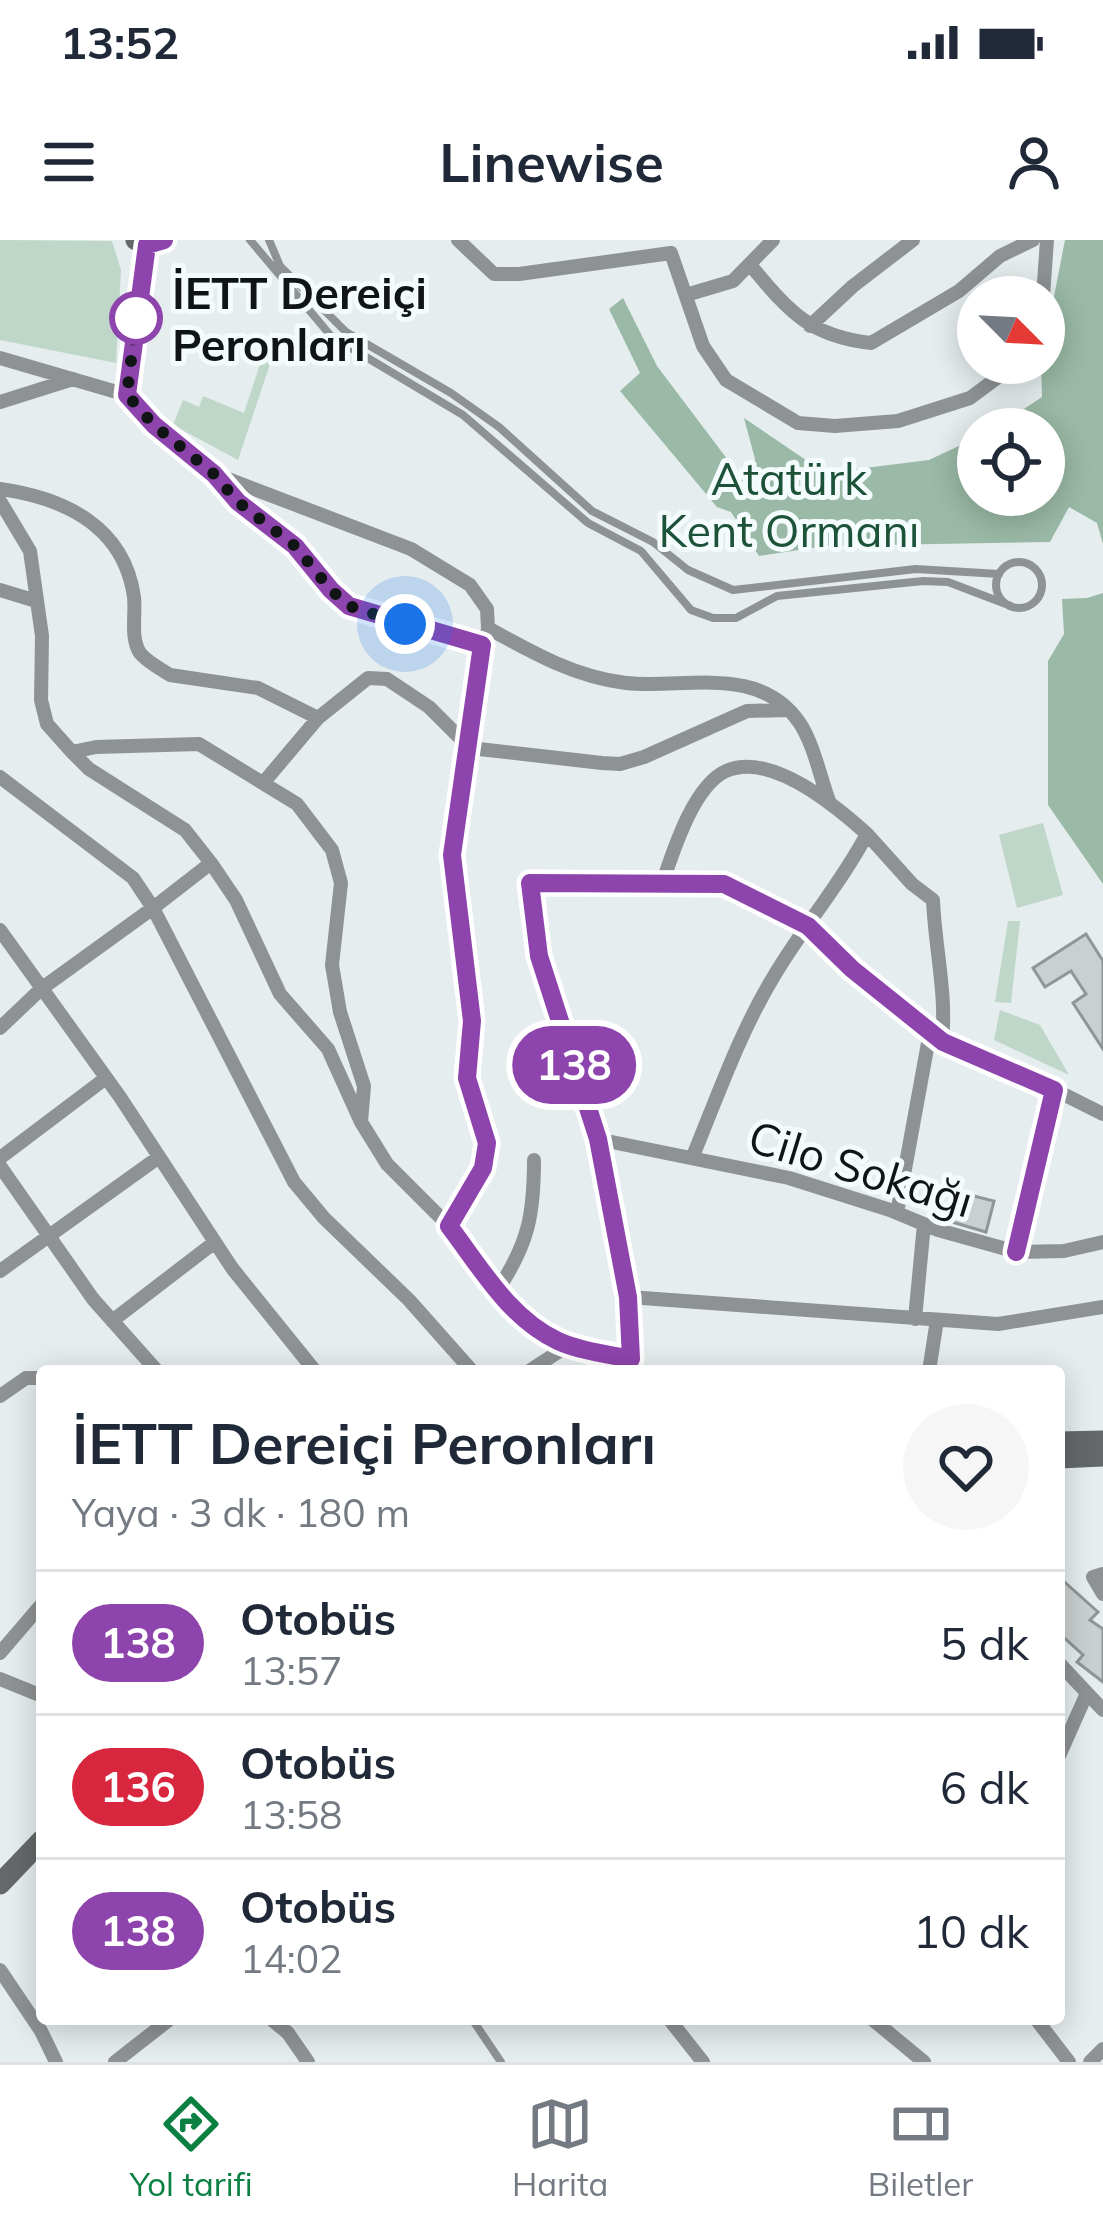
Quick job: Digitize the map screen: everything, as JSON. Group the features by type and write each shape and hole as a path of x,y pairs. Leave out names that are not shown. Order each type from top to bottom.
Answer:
{"main road":[{"path":"1065,1442 1103,1441"},
{"path":"1065,1458 1103,1456"},
{"path":"0,1884 36,1846"}],"street":[{"path":"458,240 494,274 519,274 675,246 703,346 726,380 798,423 898,422 970,398 989,384"},
{"path":"686,295 733,281 772,240"},
{"path":"811,326 913,240"},
{"path":"751,266 794,316 844,340 871,343 959,291 1010,244 1033,240"},
{"path":"1044,276 1047,240"},
{"path":"127,395 149,242"},
{"path":"0,358 127,395 238,502 295,546 349,606 482,645"},
{"path":"0,402 73,379"},
{"path":"214,474 411,549 470,585 487,609 488,628 452,855 472,1021 467,1078 487,1143 483,1168 449,1226"},
{"path":"0,489 41,495 94,522 123,556 134,596 135,641 140,653 158,667 170,675 258,688 318,718"},
{"path":"0,501 30,550 42,636 41,700 53,735 88,769 185,830 236,900 280,994 328,1049 361,1122 387,1164 449,1226 496,1292 523,1318 569,1345 632,1365 628,1297 598,1139 539,956 530,883 724,884 808,926 852,969 936,1037 1103,1114"},
{"path":"0,590 37,601"},
{"path":"488,628 553,664 625,683 745,684 781,702 801,724 829,802"},
{"path":"264,782 318,718 368,678 387,679 429,707 470,748 620,764 747,711 788,710"},
{"path":"72,752 199,744 297,804 332,850 341,883 332,965 340,1012 364,1086 361,1122"},
{"path":"662,884 678,838 707,786 725,771 763,768 829,802 933,900 935,952 946,1006 897,1213"},
{"path":"0,777 134,878 294,1182 467,1365"},
{"path":"693,1156 757,1006 848,872 867,834"},
{"path":"0,1028 41,988 211,863"},
{"path":"0,930 215,1242 310,1365"},
{"path":"106,1078 0,1162 112,1321 152,1365"},
{"path":"1016,1252 1054,1090"},
{"name":"Cilo Sokağı","path":"598,1139 789,1178 1016,1252 1064,1252 1103,1242"},
{"path":"0,1271 159,1157"},
{"path":"496,1292 517,1260 533,1215 534,1160"},
{"path":"915,1319 924,1224"},
{"path":"112,1321 215,1242"},
{"path":"628,1297 998,1324 1103,1307"},
{"path":"930,1365 937,1320"},
{"path":"539,1365 569,1345"},
{"path":"0,1396 26,1378 36,1378"},
{"path":"1103,1574 1093,1577 1103,1594"},
{"path":"0,1653 36,1611"},
{"path":"1065,1669 1103,1710"},
{"path":"0,1679 36,1694"},
{"path":"1065,1742 1087,1693"},
{"path":"0,1970 56,2062"},
{"path":"24,2005 36,1998"},
{"path":"115,2062 162,2025"},
{"path":"279,2025 308,2062"},
{"path":"674,2025 704,2062"},
{"path":"879,2025 923,2062"},
{"path":"1041,2025 1070,2062"},
{"path":"1090,2062 1103,2049"}],"lane":[{"path":"250,240 331,336 463,415 588,523 641,551 691,610 712,618 736,618 777,596 922,581 948,582 1011,606 1034,603 1042,590 1040,575 1023,562 1009,564 999,574 999,596 1011,606"},
{"path":"269,240 280,266 346,332 451,393 499,427 592,511 652,542 715,585 733,590 916,568 999,574"},
{"path":"476,2025 500,2062"}],"green space":[{"path":"0,240 112,241 121,270 116,363 0,340"},
{"name":"Atatürk Kent Ormanı","path":"1065,240 1103,240 1103,544 1097,523 1069,507 1065,514 1065,408 1026,408 1042,397 1042,384 1065,384 1065,276 1058,276"},
{"name":"Atatürk Kent Ormanı","path":"623,298 657,366 746,484 755,459 744,418 825,473 929,460 957,447 957,516 1064,516 1050,542 825,546 759,556 731,512 717,507 620,391 640,373 609,309"},
{"path":"264,352 273,355 238,460 173,425 183,400 199,407 203,396 244,413"},
{"path":"1103,593 1103,884 1048,805 1048,661 1064,634 1062,599"},
{"path":"1043,823 1063,895 1017,908 999,835"},
{"path":"1008,921 1020,921 1011,1003 995,1002"},
{"path":"1000,1010 1040,1025 1069,1075 994,1040"}],"building":[{"path":"1086,934 1103,961 1103,1049 1073,1003 1086,994 1071,971 1045,987 1033,968"},
{"path":"962,1193 994,1201 986,1232 952,1222"},
{"path":"1065,1582 1098,1612 1090,1620 1103,1629 1103,1682 1077,1662 1083,1655 1065,1638"}],"bus line":[{"name":"138","path":"164,240 147,245 127,395 238,502 295,546 349,606 482,645 452,855 472,1021 467,1078 487,1143 483,1168 449,1226 496,1292 554,1340 631,1359 628,1297 598,1139 539,956 530,883 724,884 808,926 852,969 943,1042 1054,1090 1016,1252"}],"place":[{"name":"İETT Dereiçi Peronları","path":"136,318"}],"route":[{"path":"136,318 127,395 238,502 295,546 349,606 405,624"}]}
